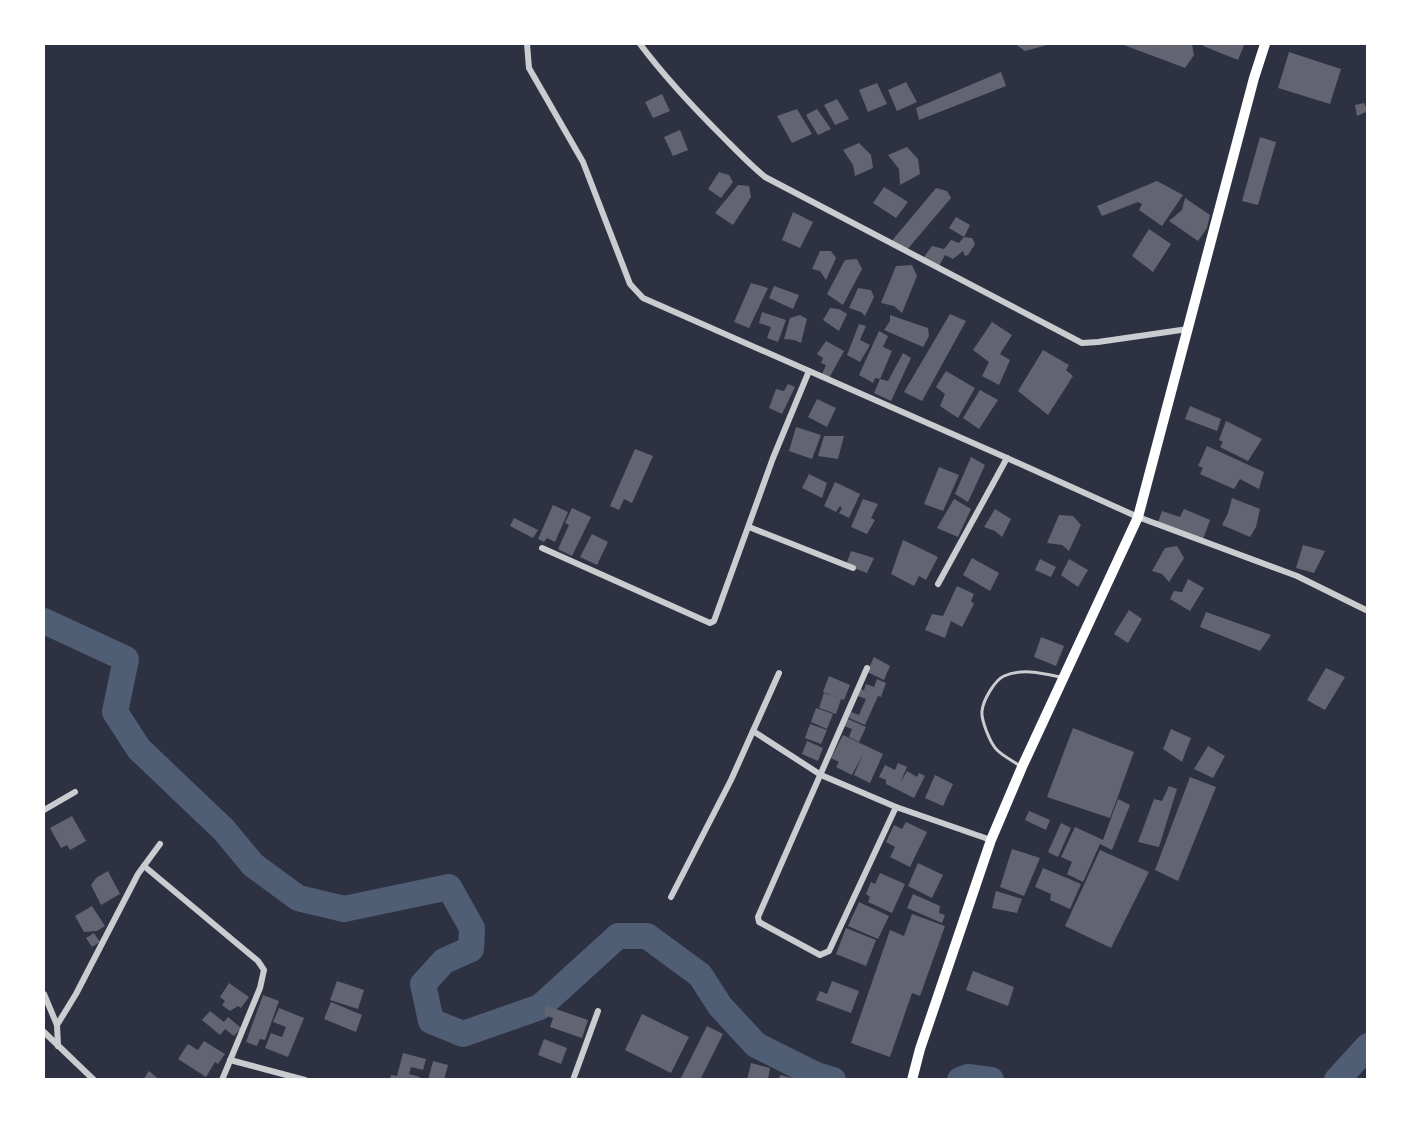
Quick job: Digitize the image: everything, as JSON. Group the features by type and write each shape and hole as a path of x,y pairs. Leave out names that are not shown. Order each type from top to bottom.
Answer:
{"main road":[{"path":"912,1080 920,1049 991,840 1022,767 1138,518 1254,78 1265,44"}],"street":[{"path":"527,44 529,68 583,162 630,284 643,298 1008,458 1138,518 1297,576 1368,611"},
{"path":"640,44 664,75 697,111 765,177 1082,343 1188,328"},
{"path":"542,548 711,623 714,621 773,458 810,371"},
{"path":"938,584 1008,458"},
{"path":"749,527 853,568"},
{"path":"867,668 758,920 760,923 820,955 829,951 896,807"},
{"path":"671,897 731,780 779,673"},
{"path":"753,731 821,775 896,807 991,840"},
{"path":"44,810 75,792"},
{"path":"57,1025 144,866 160,844"},
{"path":"144,866 263,967 264,973 260,988 222,1080"},
{"path":"44,994 57,1025 58,1046"},
{"path":"573,1080 598,1011"},
{"path":"44,1032 94,1080"},
{"path":"230,1060 305,1080"}],"lane":[{"path":"1022,767 997,750 987,734 982,711 992,687 1002,676 1017,672 1038,672 1065,678"}],"building":[{"path":"1015,44 1051,44 1025,51"},
{"path":"1121,44 1192,44 1194,55 1185,68"},
{"path":"1204,44 1244,45 1238,60 1203,46"},
{"path":"1289,52 1341,69 1330,104 1278,88"},
{"path":"1001,72 1006,86 919,120 916,108"},
{"path":"906,82 917,102 897,111 888,90"},
{"path":"877,83 887,104 868,112 859,90"},
{"path":"662,94 670,111 653,118 645,102"},
{"path":"837,99 849,119 835,125 824,105"},
{"path":"1364,103 1368,111 1357,116 1355,105"},
{"path":"797,109 812,134 792,143 777,116"},
{"path":"817,109 831,129 818,135 806,115"},
{"path":"680,130 688,150 673,156 664,137"},
{"path":"1260,137 1276,142 1258,205 1242,201"},
{"path":"859,143 871,155 873,168 855,176 853,165 843,150"},
{"path":"907,147 918,159 920,174 900,185 899,169 888,155"},
{"path":"719,172 729,175 733,182 721,198 708,189"},
{"path":"1157,181 1183,195 1162,226 1139,210 1142,204 1138,202 1102,216 1097,206"},
{"path":"738,185 749,186 751,197 733,225 715,213"},
{"path":"884,187 908,202 896,218 873,203"},
{"path":"936,188 947,191 951,198 906,251 890,243"},
{"path":"1185,198 1210,215 1207,228 1198,241 1169,221 1182,210"},
{"path":"793,212 813,222 800,248 782,240"},
{"path":"956,217 970,225 964,237 949,228"},
{"path":"1149,229 1171,244 1153,272 1132,256"},
{"path":"964,237 972,238 975,244 968,255 965,256 963,251 953,259 945,255 939,266 924,257 932,246 944,249 951,240 959,243"},
{"path":"820,251 831,251 836,258 826,280 820,271 812,269"},
{"path":"857,259 862,269 843,305 827,294 845,260"},
{"path":"912,265 917,276 902,313 894,306 881,303 896,266"},
{"path":"751,283 768,288 749,328 734,322"},
{"path":"774,286 799,295 793,309 769,298"},
{"path":"858,288 871,290 874,297 865,316 849,308"},
{"path":"830,308 839,309 847,314 839,331 823,320"},
{"path":"762,312 786,320 778,342 767,338 771,327 759,323"},
{"path":"950,314 966,321 922,401 904,392"},
{"path":"800,315 807,319 801,343 784,339 790,318"},
{"path":"890,315 928,328 929,336 923,347 884,330 890,321"},
{"path":"992,322 1012,335 1000,354 1010,360 999,385 982,376 989,362 973,350"},
{"path":"859,324 866,326 860,340 870,345 860,362 847,355"},
{"path":"879,331 888,336 883,347 892,351 880,379 875,378 873,383 859,375"},
{"path":"826,341 844,351 829,378 822,374 826,365 821,363 823,358 817,354"},
{"path":"1043,350 1069,365 1066,370 1073,376 1048,415 1018,391"},
{"path":"903,353 911,358 891,401 874,393 880,379 888,381"},
{"path":"946,371 975,388 958,418 940,406 945,394 936,387"},
{"path":"788,384 795,387 782,414 769,408 776,389 784,391"},
{"path":"980,390 998,400 979,429 963,418"},
{"path":"817,399 836,408 827,427 808,417"},
{"path":"1190,406 1221,419 1217,431 1185,419"},
{"path":"1226,421 1262,439 1248,461 1220,447 1223,442 1219,440"},
{"path":"796,427 821,435 812,459 789,451"},
{"path":"824,436 844,436 838,459 818,456"},
{"path":"1207,446 1264,472 1259,489 1240,479 1234,489 1200,474 1203,468 1198,466"},
{"path":"635,449 653,456 632,503 624,499 619,510 610,506"},
{"path":"971,457 985,465 968,502 955,494"},
{"path":"939,467 959,475 943,511 924,504"},
{"path":"809,474 827,483 822,498 802,488"},
{"path":"835,482 860,494 849,518 839,513 842,508 840,506 836,512 824,506"},
{"path":"1232,498 1260,509 1256,527 1250,537 1222,525"},
{"path":"863,499 878,504 871,518 875,520 867,534 851,527"},
{"path":"954,499 971,509 958,537 937,528"},
{"path":"553,505 568,512 555,542 547,538 544,542 538,539"},
{"path":"572,508 591,517 572,556 558,549 569,525 565,523"},
{"path":"995,509 1011,519 1002,537 995,531 984,527"},
{"path":"1184,509 1210,520 1203,539 1158,522 1162,511 1180,517"},
{"path":"1059,515 1073,516 1081,525 1069,551 1062,545 1047,543"},
{"path":"514,518 538,530 533,538 510,526"},
{"path":"592,534 608,542 597,565 580,557"},
{"path":"903,540 938,557 926,580 919,576 914,586 891,574"},
{"path":"1303,545 1325,551 1314,573 1296,568"},
{"path":"1177,546 1184,558 1169,582 1162,574 1152,571 1165,548"},
{"path":"851,551 874,558 867,573 846,565"},
{"path":"972,558 999,573 990,591 963,575"},
{"path":"1040,559 1056,567 1051,577 1035,570"},
{"path":"1069,559 1088,570 1078,587 1061,575"},
{"path":"1188,579 1204,588 1190,611 1170,599 1174,591 1182,592"},
{"path":"957,586 974,594 971,601 974,604 962,627 951,621 945,638 925,630 932,614 943,616"},
{"path":"1129,610 1142,619 1128,643 1114,634"},
{"path":"1206,612 1271,635 1260,651 1200,627"},
{"path":"1041,637 1064,646 1056,666 1034,657"},
{"path":"874,657 890,666 884,680 867,672"},
{"path":"1326,668 1345,677 1325,710 1307,700"},
{"path":"829,676 850,685 844,700 841,699 836,714 819,708 824,693 837,697 823,692"},
{"path":"877,679 886,683 865,725 849,718 851,712 859,715 866,699 858,696 861,689 870,693 864,690 866,684 874,687"},
{"path":"816,708 833,714 827,729 811,722"},
{"path":"848,719 866,727 859,742 849,737 852,729 844,726"},
{"path":"810,724 827,730 821,744 805,738"},
{"path":"1073,728 1134,752 1110,818 1047,797"},
{"path":"1171,729 1191,738 1182,762 1163,749"},
{"path":"843,735 883,754 870,783 854,775 863,754 852,775 836,767 839,762 831,758"},
{"path":"807,741 823,748 818,761 802,754"},
{"path":"1208,746 1225,756 1213,778 1194,769"},
{"path":"898,763 907,767 900,783 907,771 917,777 919,773 925,776 914,798 886,784 886,780 879,777 885,765 895,770"},
{"path":"935,775 953,784 943,806 925,798"},
{"path":"1190,777 1216,787 1178,881 1155,870"},
{"path":"1169,786 1177,789 1159,847 1138,842 1154,799 1162,801"},
{"path":"1118,799 1130,805 1112,850 1100,844 1083,882 1067,874 1072,862 1061,857 1075,827 1103,840"},
{"path":"1029,811 1050,820 1046,830 1025,820"},
{"path":"72,816 86,841 70,850 67,845 61,848 50,828"},
{"path":"906,822 927,832 910,867 890,857 895,847 886,842 894,825 902,829"},
{"path":"1061,823 1071,828 1058,857 1048,852"},
{"path":"1012,849 1040,858 1024,896 1000,887"},
{"path":"1100,850 1149,872 1111,948 1065,926"},
{"path":"918,863 943,875 932,898 908,886"},
{"path":"1043,868 1081,884 1070,909 1050,900 1051,894 1035,887"},
{"path":"108,871 120,894 101,905 91,885 96,878"},
{"path":"880,873 905,884 892,913 868,902 870,897 866,894 871,882 875,884"},
{"path":"996,891 1022,899 1017,913 992,908"},
{"path":"913,894 940,906 939,913 945,915 942,923 907,908"},
{"path":"859,902 889,916 878,939 848,926"},
{"path":"92,906 105,926 97,931 84,932 75,916"},
{"path":"912,914 945,926 920,996 912,993 890,1057 851,1043 890,930 904,936"},
{"path":"846,928 876,940 866,966 836,954"},
{"path":"94,933 100,942 92,947 86,938"},
{"path":"973,971 1014,987 1008,1006 966,990"},
{"path":"337,981 364,990 358,1009 330,1000"},
{"path":"832,981 859,991 851,1013 816,1000 820,991 827,994"},
{"path":"229,983 249,997 241,1008 238,1006 230,1011 222,1005 225,1001 220,997"},
{"path":"263,995 279,1001 265,1040 260,1039 257,1046 246,1042"},
{"path":"331,1002 362,1015 356,1032 324,1019"},
{"path":"547,1006 588,1020 582,1038 550,1027 553,1018 544,1015"},
{"path":"279,1008 304,1018 288,1057 265,1048 271,1033 282,1037 286,1027 273,1022"},
{"path":"210,1011 224,1022 228,1017 241,1028 234,1036 225,1029 220,1035 202,1020"},
{"path":"642,1014 689,1037 671,1073 625,1050"},
{"path":"707,1026 723,1034 700,1080 680,1080"},
{"path":"544,1039 567,1048 561,1064 538,1055"},
{"path":"204,1041 225,1054 218,1064 215,1062 206,1077 178,1059 188,1044 198,1050"},
{"path":"403,1053 426,1059 423,1070 411,1067 409,1074 420,1077 420,1080 390,1080 391,1075 397,1076"},
{"path":"433,1061 448,1065 444,1080 428,1080"},
{"path":"751,1063 770,1068 768,1080 747,1080"},
{"path":"149,1071 160,1080 143,1080"},
{"path":"780,1075 797,1079 797,1080 779,1080"}],"waterway":[{"path":"44,621 126,659 115,712 139,749 224,830 253,865 298,898 344,909 449,887 472,928 471,949 444,961 423,984 431,1021 463,1034 540,1007 618,936 647,936 700,975 720,1006 756,1045 816,1075 833,1080"},
{"path":"1337,1080 1368,1046"},
{"path":"960,1080 968,1077 991,1080"}]}
